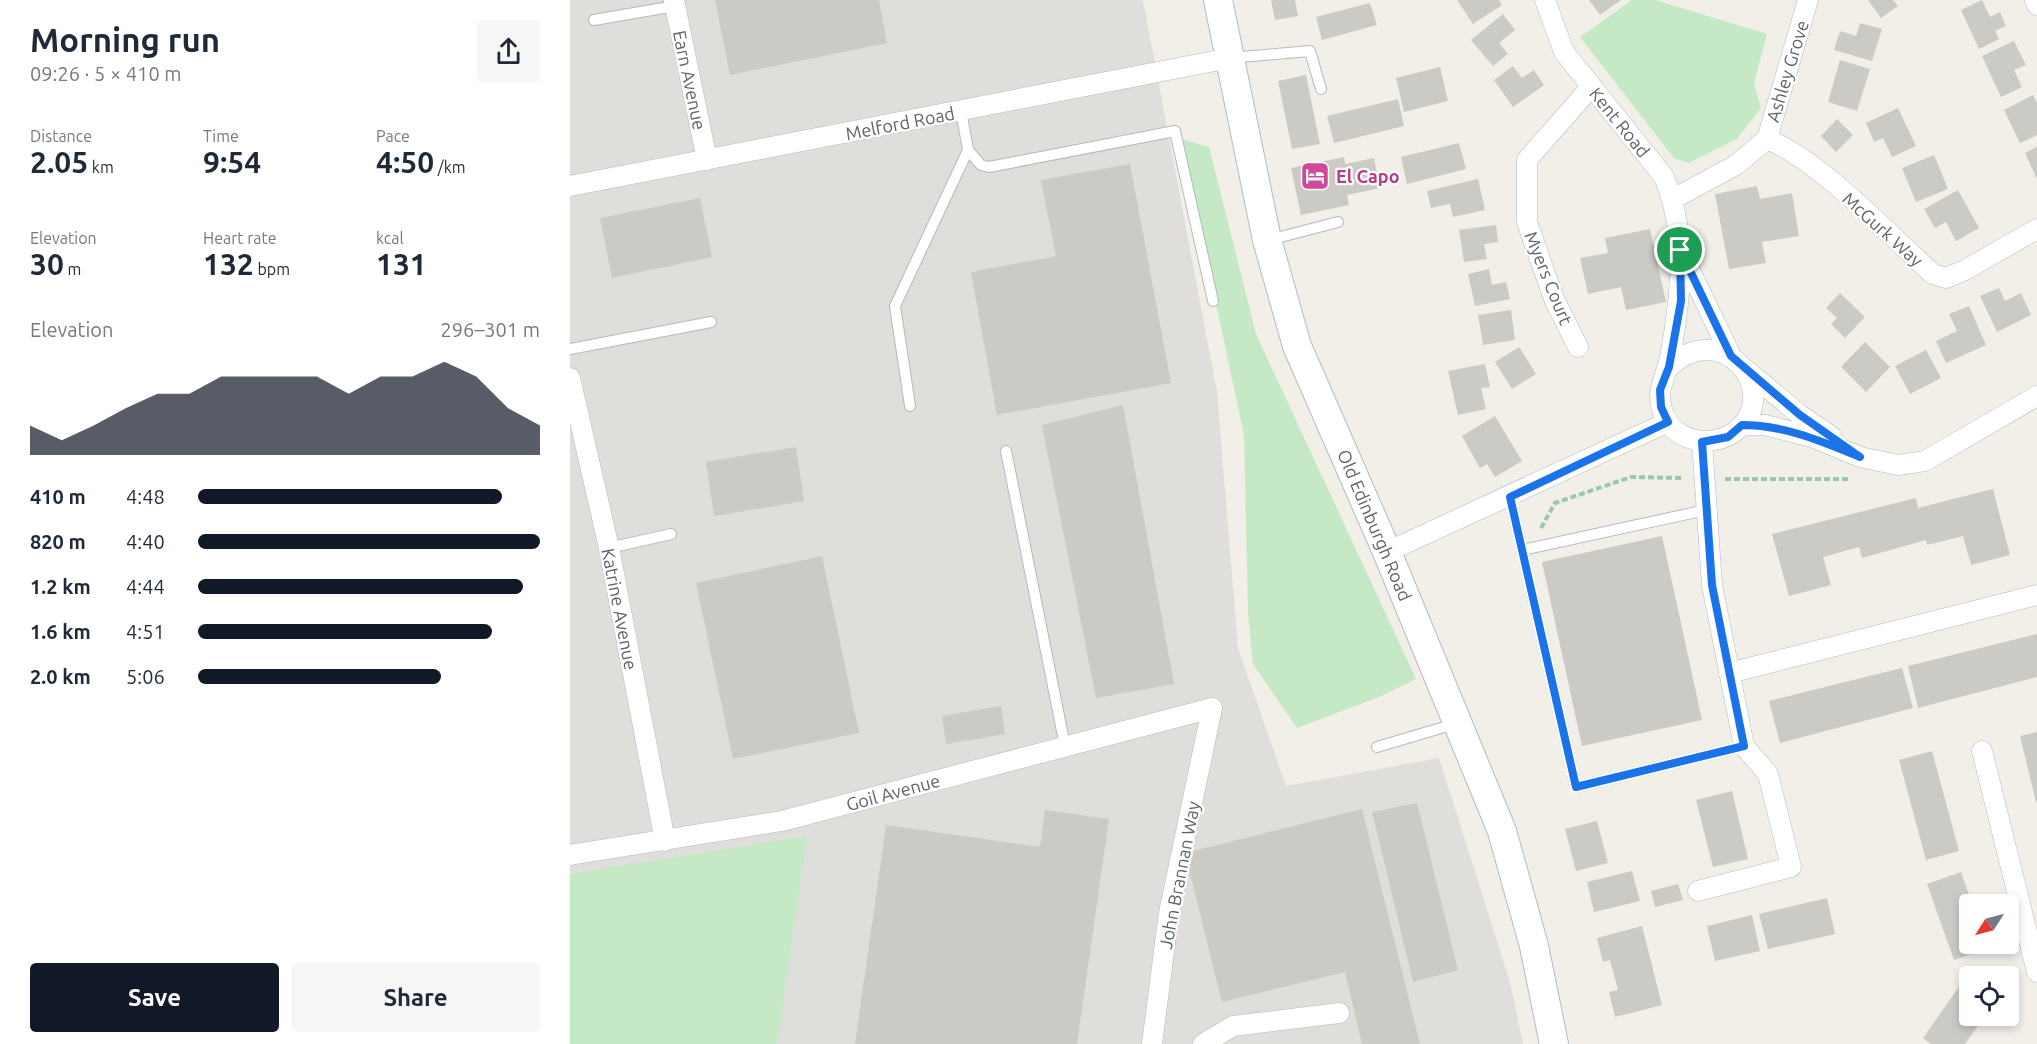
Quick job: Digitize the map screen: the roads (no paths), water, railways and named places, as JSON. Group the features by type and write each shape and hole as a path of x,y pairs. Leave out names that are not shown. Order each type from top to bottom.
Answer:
{"main road":[{"name":"Old Edinburgh Road","path":"1218,0 1267,240 1297,346 1387,552 1502,831 1534,946 1554,1044"}],"street":[{"name":"Kent Road","path":"1545,0 1564,52 1664,177 1673,199 1680,250 1681,301 1669,367"},
{"name":"Ashley Grove","path":"1673,199 1736,165 1767,139 1808,0"},
{"path":"2035,0 2037,5"},
{"name":"Earn Avenue","path":"674,3 707,160"},
{"name":"Melford Road","path":"570,186 1230,58"},
{"name":"Myers Court","path":"1578,347 1554,299 1527,222 1527,160 1591,87"},
{"name":"McGurk Way","path":"1767,139 1784,146 1846,194 1932,274 1946,278 1965,270 2037,229"},
{"name":"Kent Road","path":"1680,250 1737,362"},
{"path":"1737,362 1752,387 1752,404 1742,425 1728,437 1702,442 1687,438 1668,422 1661,407 1660,390 1669,367 1680,356 1701,349 1718,350 1737,362 1800,415 1860,457"},
{"name":"Katrine Avenue","path":"570,378 609,548 665,841"},
{"path":"1742,425 1765,425 1812,437 1860,457 1898,465 1925,461 2037,396"},
{"path":"1387,552 1668,422"},
{"path":"1698,891 1791,867 1768,774 1744,746 1712,585 1702,442"},
{"path":"1729,673 2037,596"},
{"name":"Goil Avenue","path":"570,855 782,821 1212,708"},
{"name":"John Brannan Way","path":"1152,1044 1169,913 1212,708"},
{"path":"1982,751 2037,972"},
{"path":"1203,1044 1233,1026 1339,1013"}],"lane":[{"path":"594,20 674,3"},
{"path":"1230,58 1310,51 1321,89"},
{"path":"961,111 968,150 981,165 989,167 1175,131 1213,301"},
{"path":"910,406 895,306 968,150"},
{"path":"1267,240 1338,222"},
{"path":"570,349 711,322"},
{"path":"1006,451 1065,746"},
{"path":"1510,497 1576,787 1744,746"},
{"path":"1522,550 1706,510"},
{"path":"609,548 671,534"},
{"path":"1377,747 1459,723"}],"place":[{"name":"El Capo","path":"1315,176"}]}
